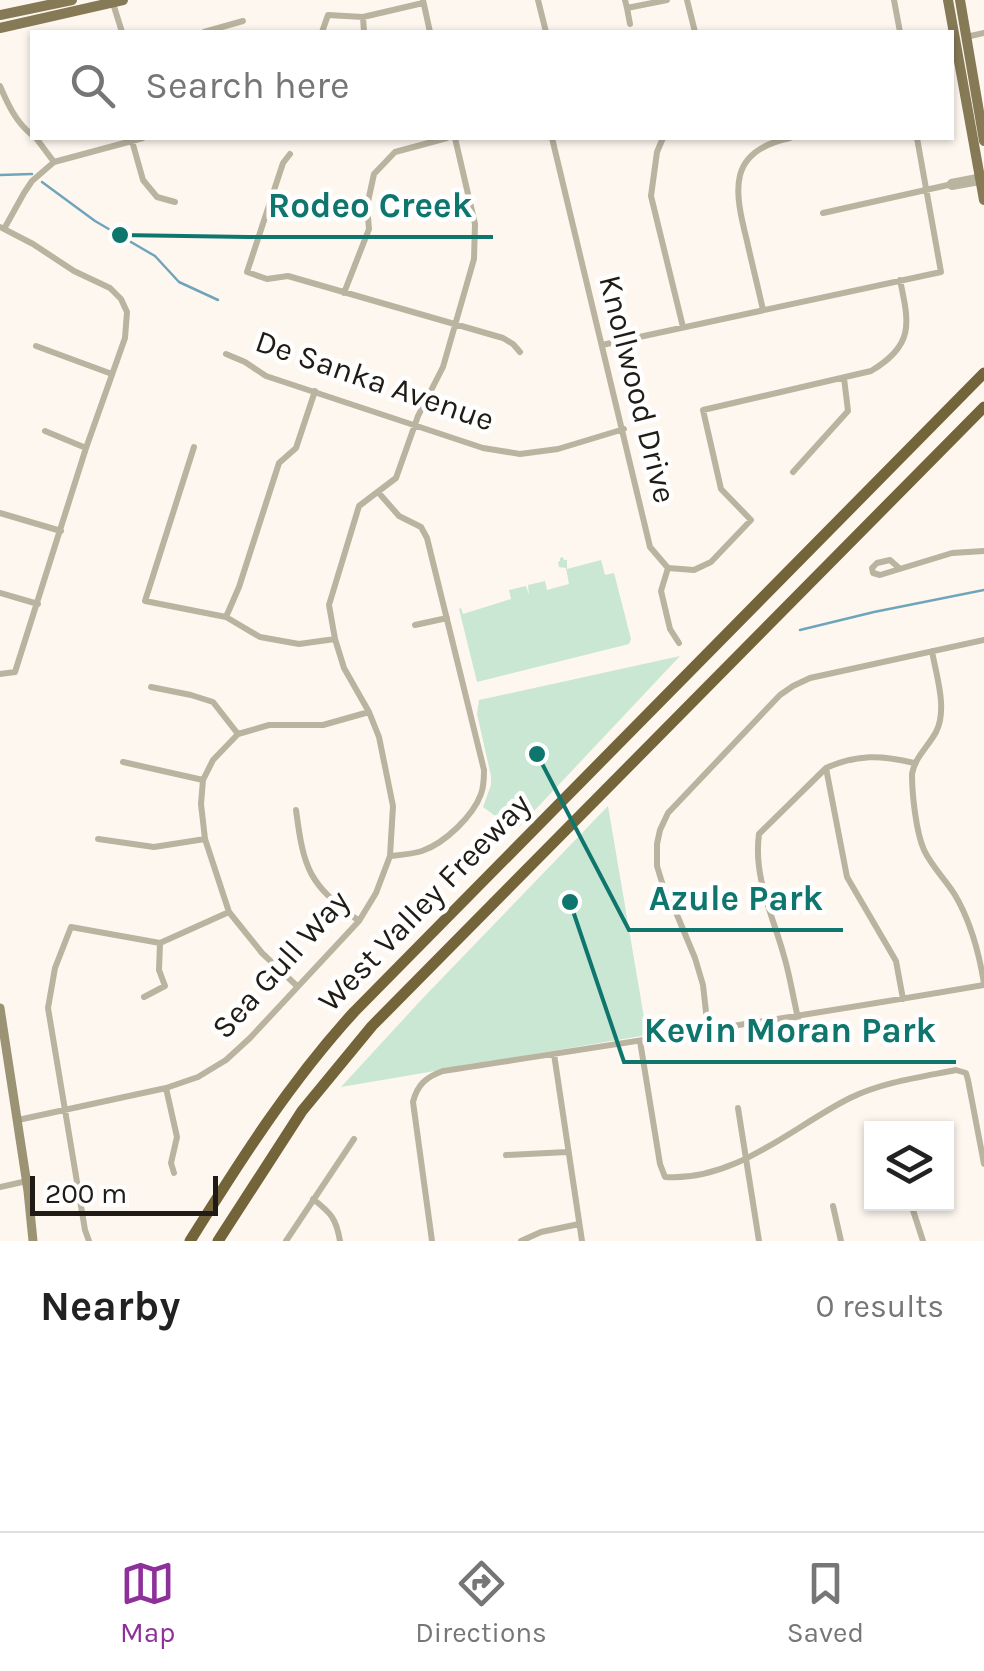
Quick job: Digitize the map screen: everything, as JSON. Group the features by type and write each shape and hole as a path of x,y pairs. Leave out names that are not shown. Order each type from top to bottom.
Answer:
{"highway":[{"name":"West Valley Freeway","path":"190,1241 278,1105 330,1038 984,374"},
{"name":"West Valley Freeway","path":"218,1241 302,1111 372,1026 984,407"}],"main road":[{"path":"0,15 24,5 72,0"},
{"path":"948,0 975,92 984,200"},
{"path":"960,0 984,141"},
{"path":"0,28 116,1"},
{"path":"0,1008 33,1241"}],"street":[{"path":"538,0 546,30"},
{"path":"630,24 626,4 667,0"},
{"path":"686,0 694,30"},
{"path":"894,0 899,30"},
{"path":"116,1 122,30"},
{"path":"323,30 328,14 363,17 423,2 430,30"},
{"path":"363,17 364,30"},
{"path":"210,30 243,20"},
{"path":"966,37 984,33"},
{"path":"0,86 6,103 30,133"},
{"path":"37,140 54,162"},
{"path":"0,674 15,672 86,448 126,338 127,312 121,298 110,288 2,228 32,182 54,162 136,140"},
{"path":"344,292 369,229 367,206 374,174 395,152 443,140"},
{"name":"Sea Gull Way","path":"18,1120 166,1088 198,1077 226,1060 359,921 376,894 390,856 393,806 378,736 344,668 329,613 360,506 396,478 415,423 443,367 474,259 475,224 452,140"},
{"name":"Knollwood Drive","path":"552,140 650,547 668,568 660,591 670,629 679,642"},
{"path":"663,140 656,152 651,196 683,327"},
{"path":"764,310 738,206 738,179 742,166 755,150 782,140"},
{"path":"602,345 941,272 918,140"},
{"path":"132,141 143,180 158,196 174,202"},
{"path":"290,154 283,162 247,272 267,279 288,276 456,324 503,338 520,352"},
{"path":"823,213 951,182 982,179"},
{"path":"668,568 694,570 712,562 752,520 721,489 702,410 881,366 906,335 908,321 900,280"},
{"path":"36,346 112,374"},
{"name":"De Sanka Avenue","path":"226,354 266,376 483,448 520,454 558,449 624,429"},
{"path":"793,472 848,411 844,378"},
{"path":"226,617 240,587 279,463 296,448 316,391"},
{"path":"44,431 86,448"},
{"path":"194,447 146,601 226,617 260,637 299,644 334,639"},
{"path":"378,492 398,516 421,527 427,538 482,760 484,784 474,808 440,841 423,851 390,856"},
{"path":"0,513 60,531"},
{"path":"900,568 952,553 984,551"},
{"path":"0,593 38,604"},
{"path":"415,624 447,618"},
{"path":"708,1030 703,985 695,958 657,866 657,844 668,813 793,686 810,678 984,640"},
{"path":"432,1241 412,1102 421,1083 431,1075 798,1018 984,984 964,912 922,844 912,783 914,763 940,722 932,651"},
{"path":"151,686 213,702 238,734"},
{"path":"297,986 262,953 229,912 205,839 203,780 214,760 238,734 269,725 323,725 369,712"},
{"path":"798,1018 785,958 764,894 757,848 760,834 826,768 872,756 914,763"},
{"path":"124,762 203,780"},
{"path":"826,768 846,877 896,961 903,999"},
{"path":"296,810 301,849 315,883 359,921"},
{"path":"98,838 154,847 205,839"},
{"path":"89,1241 48,1008 55,968 71,927 160,943 229,912"},
{"path":"144,997 166,986 159,970 160,943"},
{"path":"640,1041 665,1177 709,1172 746,1159 852,1097 900,1081 956,1070 966,1073 984,1164"},
{"path":"554,1054 582,1241"},
{"path":"166,1088 177,1137 171,1163 174,1173"},
{"path":"738,1108 760,1241"},
{"path":"286,1241 354,1139"},
{"path":"506,1156 567,1152"},
{"path":"0,1187 27,1181"},
{"path":"312,1199 330,1212 340,1241"},
{"path":"834,1206 841,1241"},
{"path":"913,1211 922,1241"},
{"path":"520,1241 540,1232 579,1224"}],"green space":[{"path":"563,557 567,569 601,560 605,575 614,573 629,644 477,682 459,609 463,614 511,599 509,590 526,586 529,595 528,585 545,581 547,590 569,584 566,568 559,567"},
{"path":"680,656 519,827 514,830 483,807 491,776 477,714 479,700"},
{"path":"608,806 647,1035 341,1087 423,998"}],"waterway":[{"path":"0,175 32,174"},
{"path":"42,182 95,221 155,256 179,282 218,300"},
{"path":"800,630 984,590"}],"place":[{"name":"Rodeo Creek","path":"120,235"},
{"name":"Azule Park","path":"537,754"},
{"name":"Kevin Moran Park","path":"570,902"}]}
